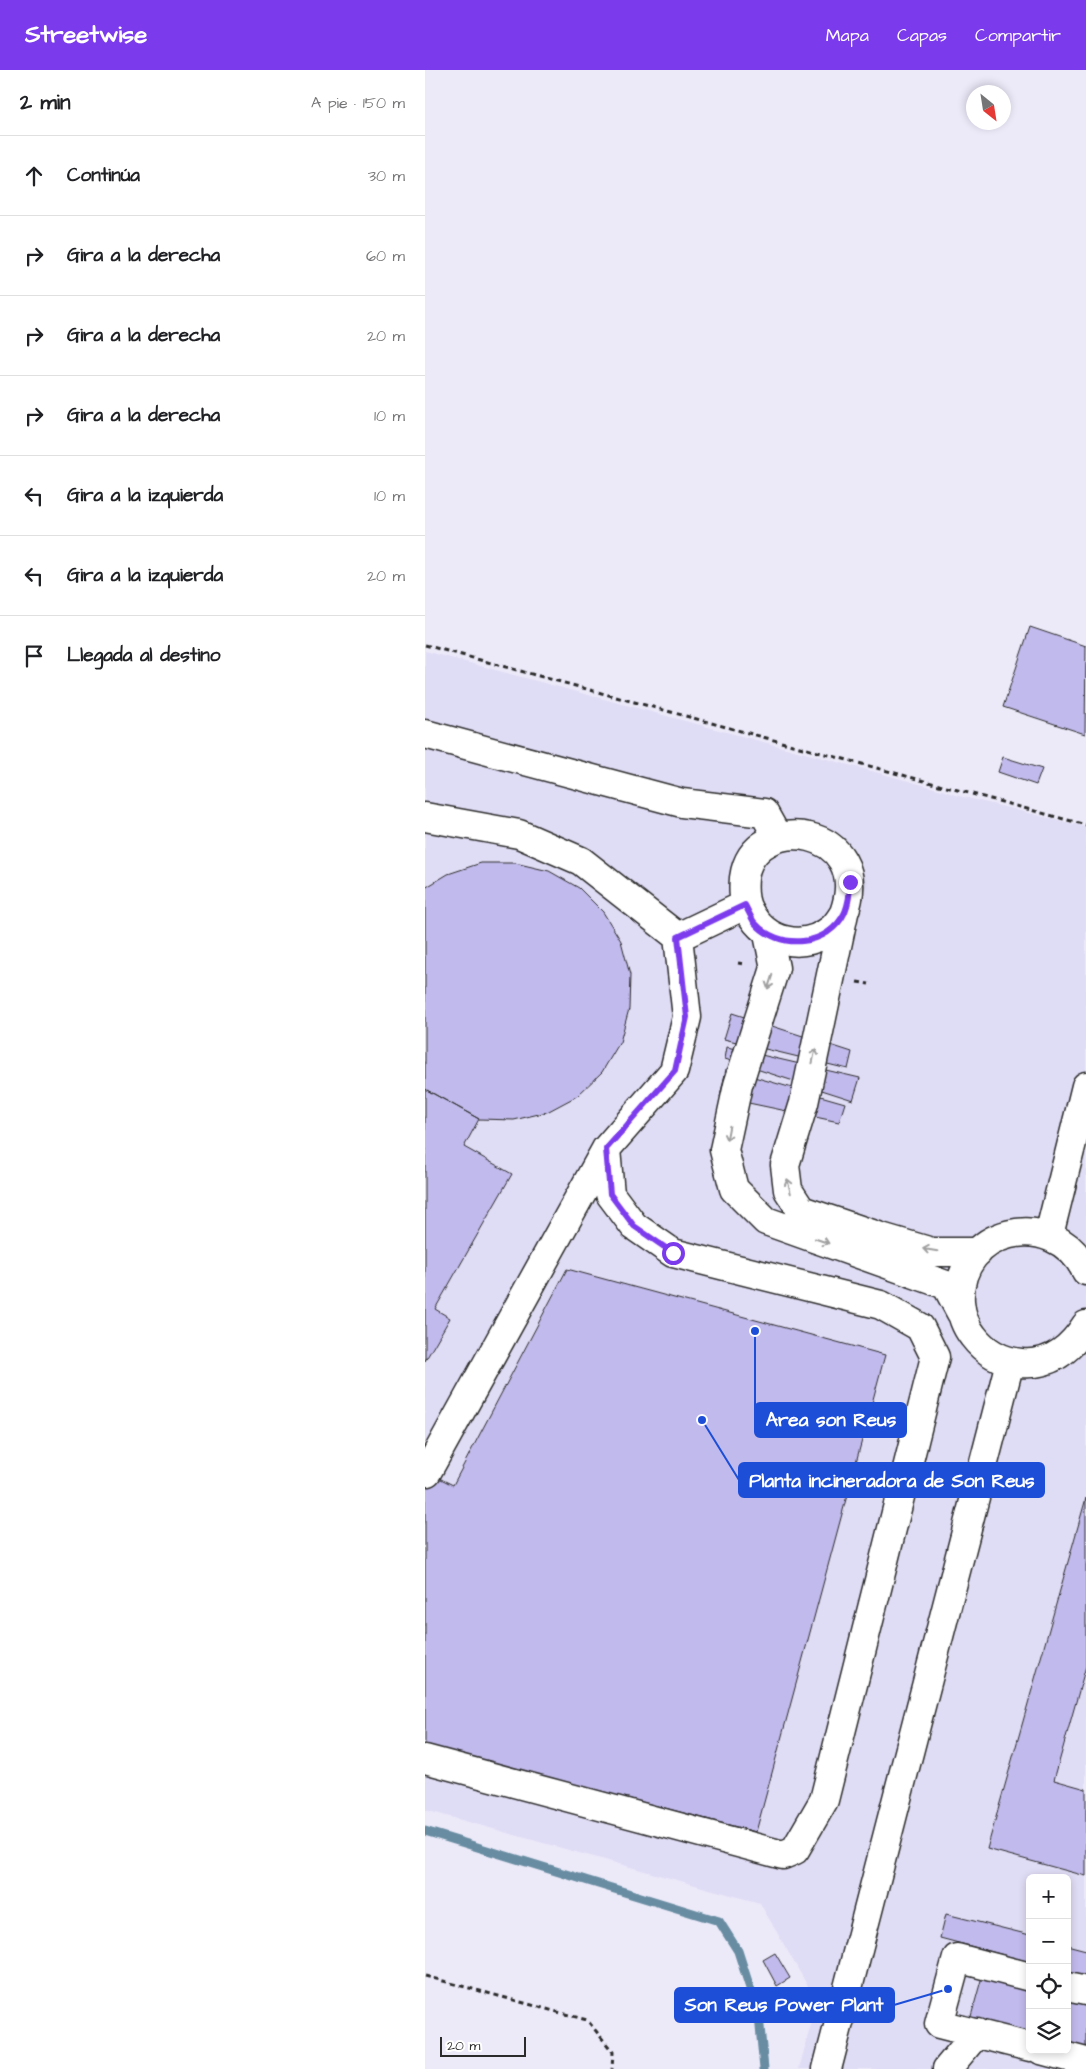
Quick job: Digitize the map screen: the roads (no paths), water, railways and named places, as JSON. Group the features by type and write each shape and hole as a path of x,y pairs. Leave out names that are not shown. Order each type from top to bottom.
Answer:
{"street":[{"path":"425,734 682,803 764,813 777,838"},
{"path":"425,817 519,834 581,861 678,937 687,1017 675,1071 606,1149 427,1472"},
{"path":"844,913 834,927 819,937 802,942 785,941 768,934 754,922 745,905 743,889 745,873 752,858 763,846 777,838 793,834 810,836 824,842 837,852 846,866 850,882 849,898 844,913 804,1103 785,1165 788,1190 801,1210 881,1237 932,1252 978,1252"},
{"path":"678,937 745,905"},
{"path":"768,934 775,968 738,1085 725,1150 734,1189 766,1221 946,1285 968,1330 979,1344 993,1355 1010,1362 1028,1364 1047,1360 1063,1352 1077,1340 1086,1325"},
{"path":"1049,1235 1086,1086"},
{"path":"425,1759 783,1855 795,1850 824,1800 935,1357 920,1327 881,1305 673,1253 634,1226 610,1194 606,1149"},
{"path":"961,1313 960,1291 966,1269 978,1252 993,1240 1011,1233 1030,1231 1049,1235 1066,1245 1080,1259 1086,1270"},
{"path":"827,2069 1010,1362"},
{"path":"1026,1976 957,1958 939,2024 1026,2046"},
{"path":"1071,1988 1086,1992"},
{"path":"947,2069 977,2034"},
{"path":"1056,2054 1086,2062"}],"waterway":[{"path":"425,1831 719,1921 738,1951 759,2016 764,2069"}],"place":[{"name":"Area son Reus","path":"755,1331"},
{"name":"Planta incineradora de Son Reus","path":"702,1420"},
{"name":"Son Reus Power Plant","path":"948,1989"}]}
